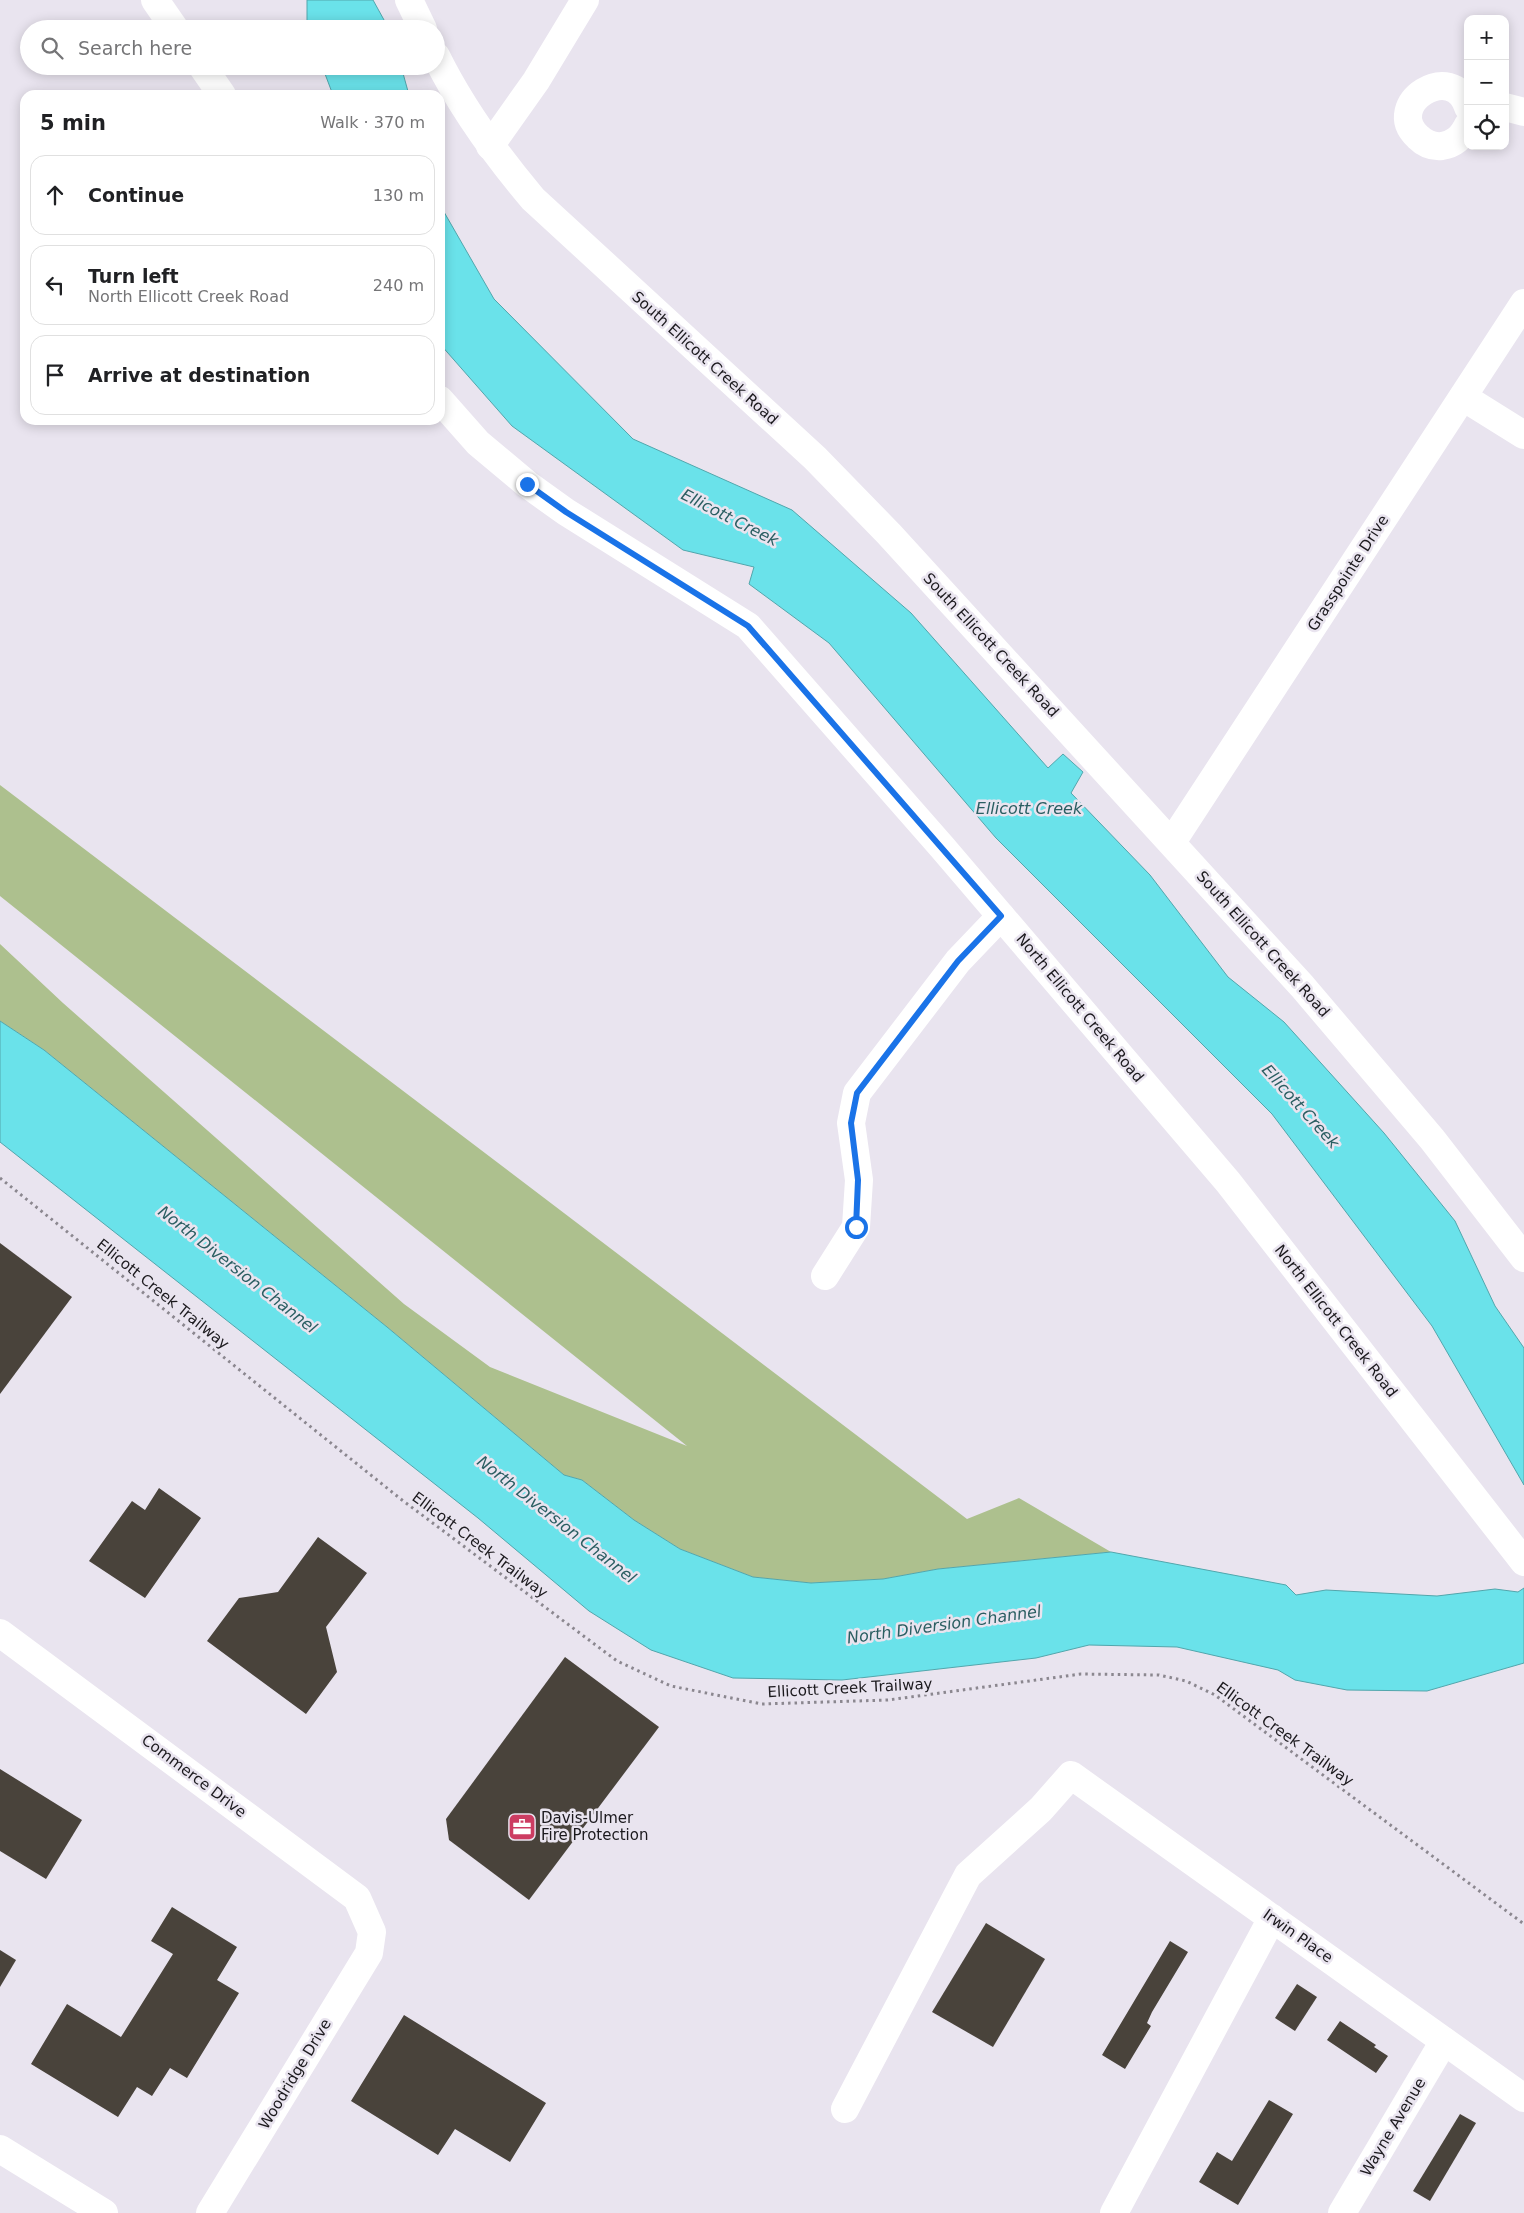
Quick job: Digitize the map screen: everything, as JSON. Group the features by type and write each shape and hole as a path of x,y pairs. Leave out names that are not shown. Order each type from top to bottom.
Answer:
{"street":[{"path":"155,0 169,20"},
{"path":"409,0 419,20"},
{"path":"490,146 536,80 585,0"},
{"name":"South Ellicott Creek Road","path":"445,73 467,114 490,146 539,205 815,458 882,527 1302,986 1520,1242"},
{"path":"208,75 219,90"},
{"path":"1464,99 1444,86 1433,86 1416,96 1411,105 1409,115 1410,125 1415,134 1422,141 1438,146 1448,145 1457,140 1464,131"},
{"path":"1509,108 1524,112"},
{"name":"Grasspointe Drive","path":"1172,842 1524,303"},
{"path":"1463,397 1524,435"},
{"name":"North Ellicott Creek Road","path":"445,406 478,442 535,490 566,512 748,626 1001,916 1228,1182 1522,1560"},
{"path":"825,1276 856,1227 858,1180 851,1123 857,1093 958,961 1001,916"},
{"name":"Commerce Drive","path":"0,1633 357,1898 372,1932"},
{"name":"Irwin Place","path":"845,2109 968,1875 1041,1809 1071,1775 1524,2098"},
{"path":"1114,2213 1272,1918"},
{"name":"Woodridge Drive","path":"210,2213 369,1953 372,1932"},
{"name":"Wayne Avenue","path":"1342,2213 1444,2041"},
{"path":"0,2149 104,2213"}],"path":[{"name":"Ellicott Creek Trailway","path":"0,1178 402,1500 617,1661 671,1686 762,1704 888,1700 1081,1674 1159,1675 1186,1682 1215,1695 1524,1924"}],"green space":[{"path":"0,785 967,1519 1019,1498 1111,1552 938,1569 883,1579 811,1583 753,1577 680,1549 634,1520 582,1480 564,1475 387,1327 44,1050 0,1021 0,944 63,1003 404,1304 490,1367 687,1446 0,896"}],"water":[{"path":"307,0 373,0 384,20 307,20"},
{"path":"325,75 403,75 408,90 331,90"},
{"name":"Ellicott Creek","path":"445,214 494,299 633,439 792,510 911,613 1048,768 1063,754 1083,772 1071,793 1150,875 1228,977 1284,1022 1384,1133 1455,1221 1495,1306 1524,1348 1524,1485 1432,1326 1272,1114 996,838 829,643 749,584 754,567 683,550 512,426 445,350"},
{"name":"North Diversion Channel","path":"0,1021 44,1050 387,1327 564,1475 582,1480 634,1520 680,1549 753,1577 811,1583 883,1579 938,1569 1111,1552 1286,1585 1296,1595 1326,1590 1437,1596 1495,1589 1518,1592 1524,1588 1524,1663 1427,1691 1347,1690 1295,1680 1278,1670 1177,1647 1089,1645 1036,1658 842,1680 733,1678 651,1650 589,1611 478,1518 0,1142"}],"building":[{"path":"0,1243 72,1297 0,1394"},
{"path":"159,1488 201,1518 145,1598 89,1561 132,1501 145,1510"},
{"path":"318,1537 367,1573 326,1627 337,1672 306,1714 207,1641 239,1598 278,1592"},
{"path":"565,1657 659,1727 529,1900 449,1840 446,1819"},
{"path":"0,1769 82,1820 46,1879 0,1851"},
{"path":"172,1907 237,1947 217,1980 239,1993 187,2078 170,2068 152,2096 137,2087 118,2117 31,2064 67,2004 121,2037 173,1954 151,1941"},
{"path":"986,1923 1045,1959 993,2047 932,2012"},
{"path":"1170,1941 1188,1952 1152,2012 1147,2023 1151,2026 1125,2069 1102,2055"},
{"path":"0,1950 16,1960 0,1987"},
{"path":"1297,1984 1317,1997 1295,2031 1275,2018"},
{"path":"404,2015 546,2103 510,2162 455,2129 438,2155 351,2101"},
{"path":"1340,2021 1376,2045 1374,2047 1388,2056 1376,2073 1327,2040"},
{"path":"1269,2100 1293,2114 1238,2205 1199,2182 1217,2152 1232,2161"},
{"path":"1460,2114 1476,2123 1430,2201 1413,2191"}],"place":[{"name":"Davis-Ulmer Fire Protection","path":"522,1827"}],"route":[{"path":"527,484 566,512 748,626 1001,916 958,961 857,1093 851,1123 858,1180 856,1227"}]}
